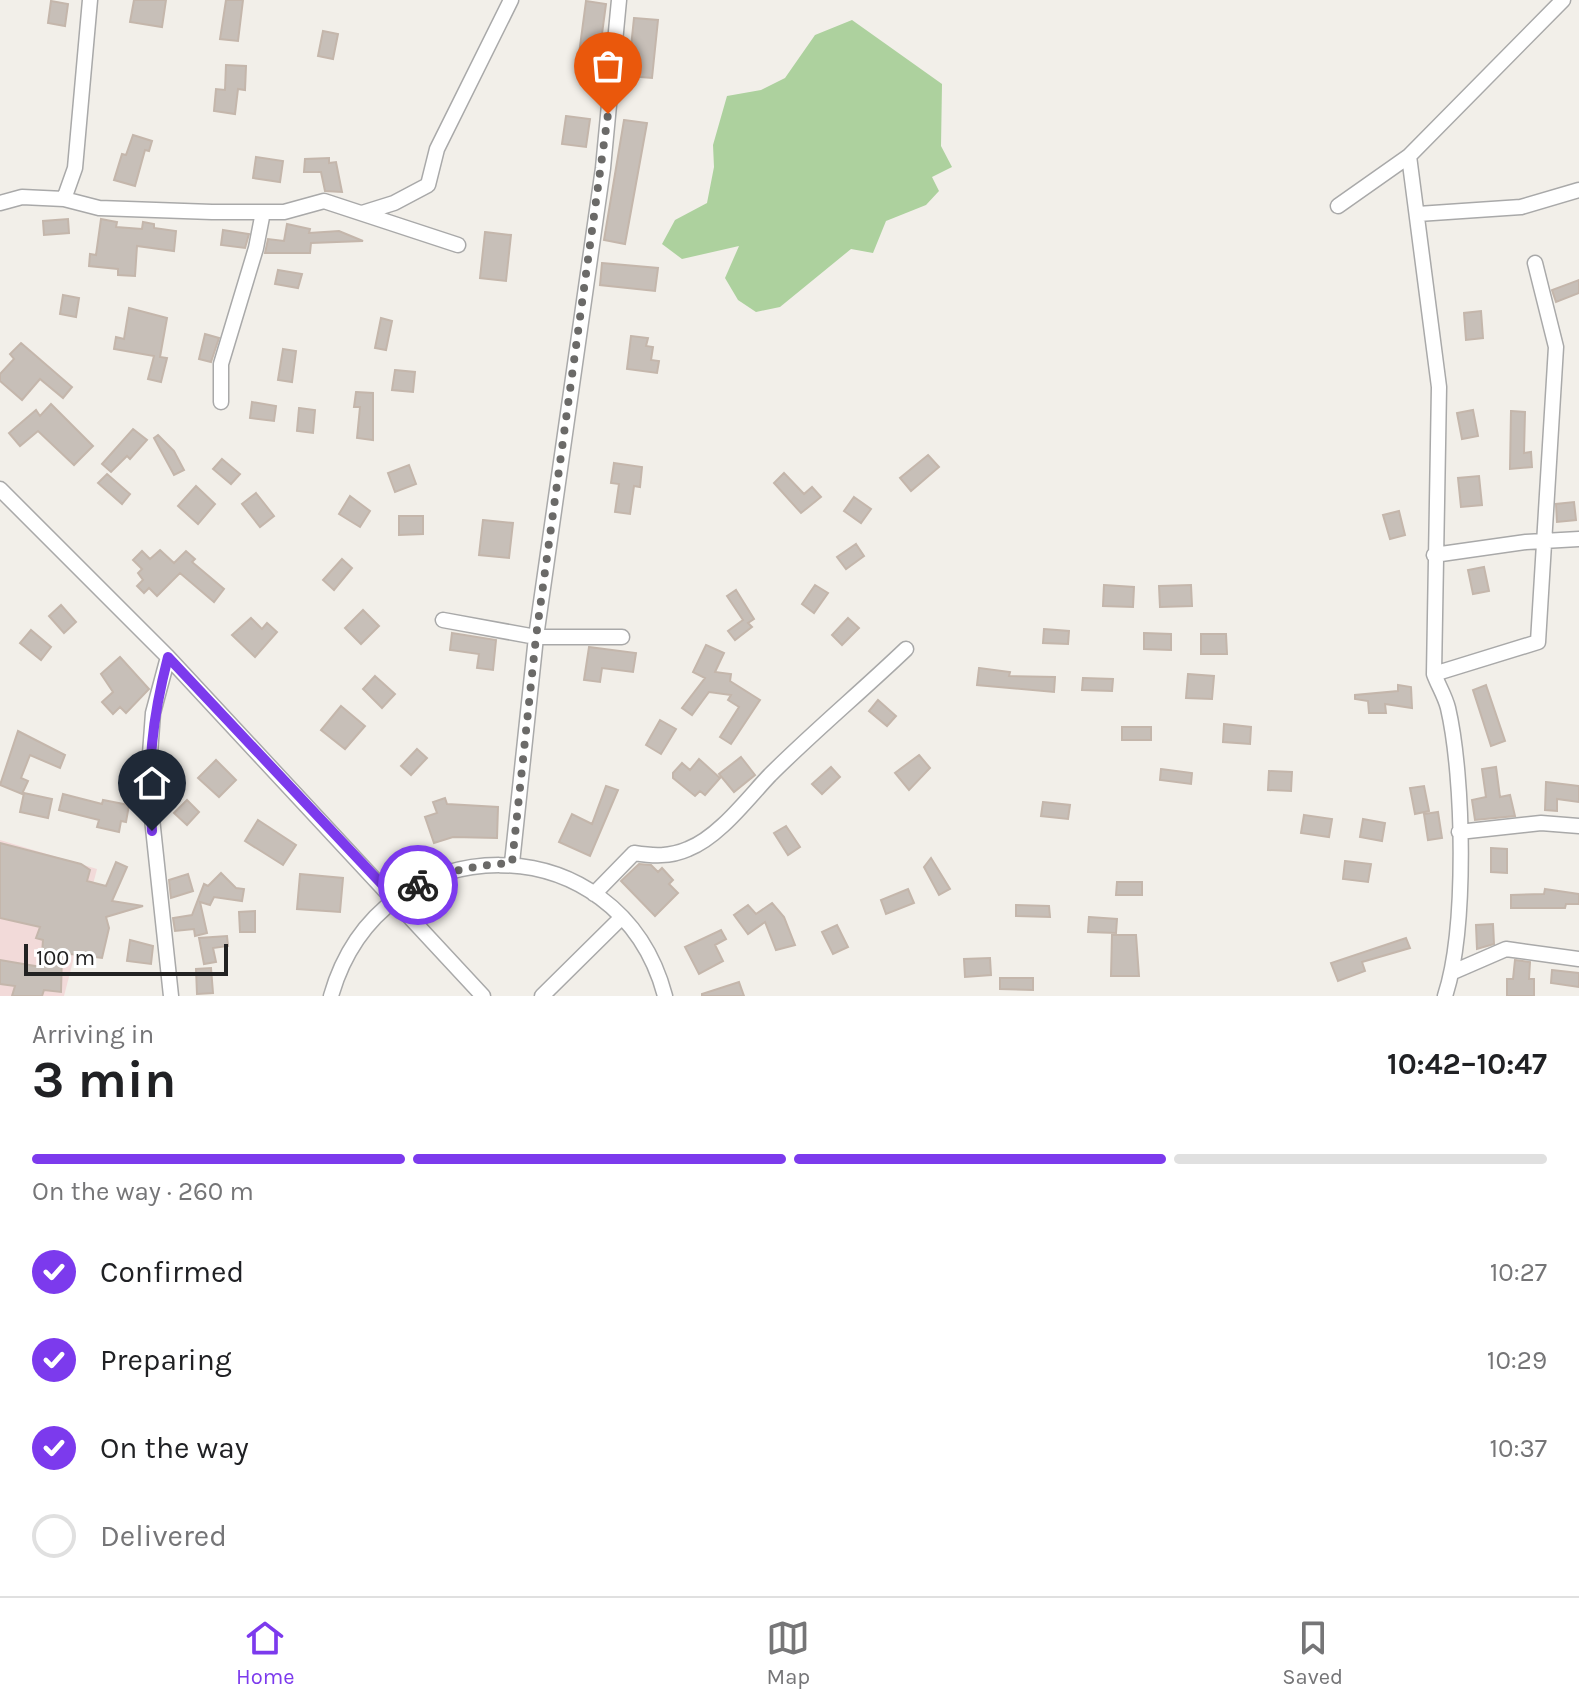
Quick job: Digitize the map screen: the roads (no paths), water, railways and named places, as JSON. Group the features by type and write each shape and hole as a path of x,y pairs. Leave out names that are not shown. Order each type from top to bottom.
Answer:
{"street":[{"path":"64,199 75,168 90,0"},
{"path":"361,214 394,203 428,185 437,149 511,0"},
{"path":"512,863 536,637 603,168 619,0"},
{"path":"1338,206 1409,156 1563,0"},
{"path":"1409,156 1439,387 1434,674 1448,706 1458,784 1453,972 1445,996"},
{"path":"1418,214 1521,207 1579,190"},
{"path":"0,203 22,197 64,199 99,208 284,212 324,201 458,245"},
{"path":"221,402 221,364 256,248 263,212"},
{"path":"1434,674 1538,642 1556,347 1535,263"},
{"path":"0,489 168,657 483,996"},
{"path":"1434,555 1579,539"},
{"path":"443,620 536,637 622,637"},
{"path":"594,894 634,853 661,856 690,849 699,843 738,811 770,775 906,649"},
{"path":"168,657 153,713 148,781 171,996"},
{"path":"1459,832 1527,823 1579,826"},
{"path":"331,996 346,955 370,921 394,897 438,875 512,863 558,876 594,894 622,917 648,952 665,996"},
{"path":"542,996 622,917"},
{"path":"1453,972 1506,949 1579,959"}]}
